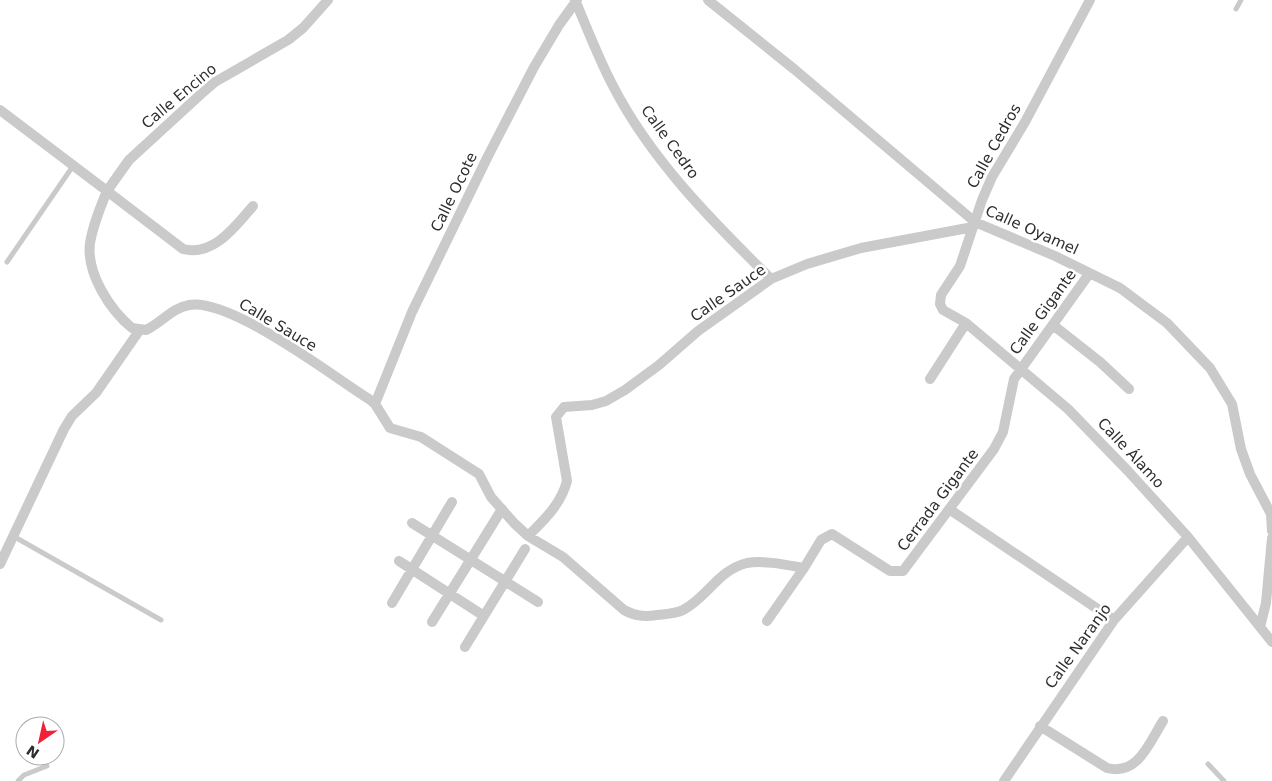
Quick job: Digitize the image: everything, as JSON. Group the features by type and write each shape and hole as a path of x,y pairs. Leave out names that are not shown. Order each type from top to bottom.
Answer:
{"street":[{"name":"Calle Encino","path":"107,191 129,160 201,94 215,82 288,40 304,28 328,0"},
{"name":"Calle Oyamel","path":"708,0 802,75 974,224 1055,256 1120,288 1146,306 1190,344 1210,368 1232,404 1241,449 1247,468 1272,514 1272,531"},
{"name":"Calle Cedros","path":"943,310 940,304 941,294 960,266 992,177 1025,122 1090,0"},
{"name":"Calle Cedro","path":"576,1 613,85 645,136 704,212 771,279"},
{"name":"Calle Ocote","path":"375,404 412,312 488,156 534,67 576,1"},
{"path":"0,110 183,249 194,252 209,248 232,231 253,206"},
{"path":"0,564 64,429 72,416 96,393 139,330 127,324 108,300 96,278 91,261 90,244 107,191"},
{"name":"Calle Sauce","path":"528,536 549,515 565,490 568,481 556,417 564,407 592,405 606,401 625,390 659,365 698,331 771,279 807,264 861,248 974,224"},
{"name":"Calle Gigante","path":"1020,368 1054,325 1090,274"},
{"name":"Calle Sauce","path":"139,330 153,327 178,308 198,304 219,309 257,326 375,404 390,428 413,434 435,445 479,474 491,497 528,536 562,557 624,610 633,615 642,616 683,610 729,570 747,563 759,562 804,568"},
{"name":"Calle Álamo","path":"943,310 966,323 1068,409 1128,471 1188,538 1272,642"},
{"path":"930,379 966,323"},
{"path":"1054,325 1129,388"},
{"name":"Cerrada Gigante","path":"804,568 821,540 832,534 890,571 897,572 907,567 986,462 999,441 1012,384 1020,368"},
{"path":"392,603 452,502"},
{"path":"432,622 502,509"},
{"path":"949,509 1114,620"},
{"path":"412,523 538,602"},
{"name":"Calle Naranjo","path":"1004,781 1114,620 1188,538"},
{"path":"1260,627 1267,591 1272,538"},
{"path":"465,647 525,549"},
{"path":"399,561 484,616"},
{"path":"767,622 804,568"},
{"path":"1040,726 1107,768 1115,770 1128,769 1136,762 1162,721"}],"lane":[{"path":"1236,9 1241,0"},
{"path":"6,262 73,166"},
{"path":"13,536 161,620"},
{"path":"1208,764 1224,781"},
{"path":"18,781 24,775 46,766"}]}
